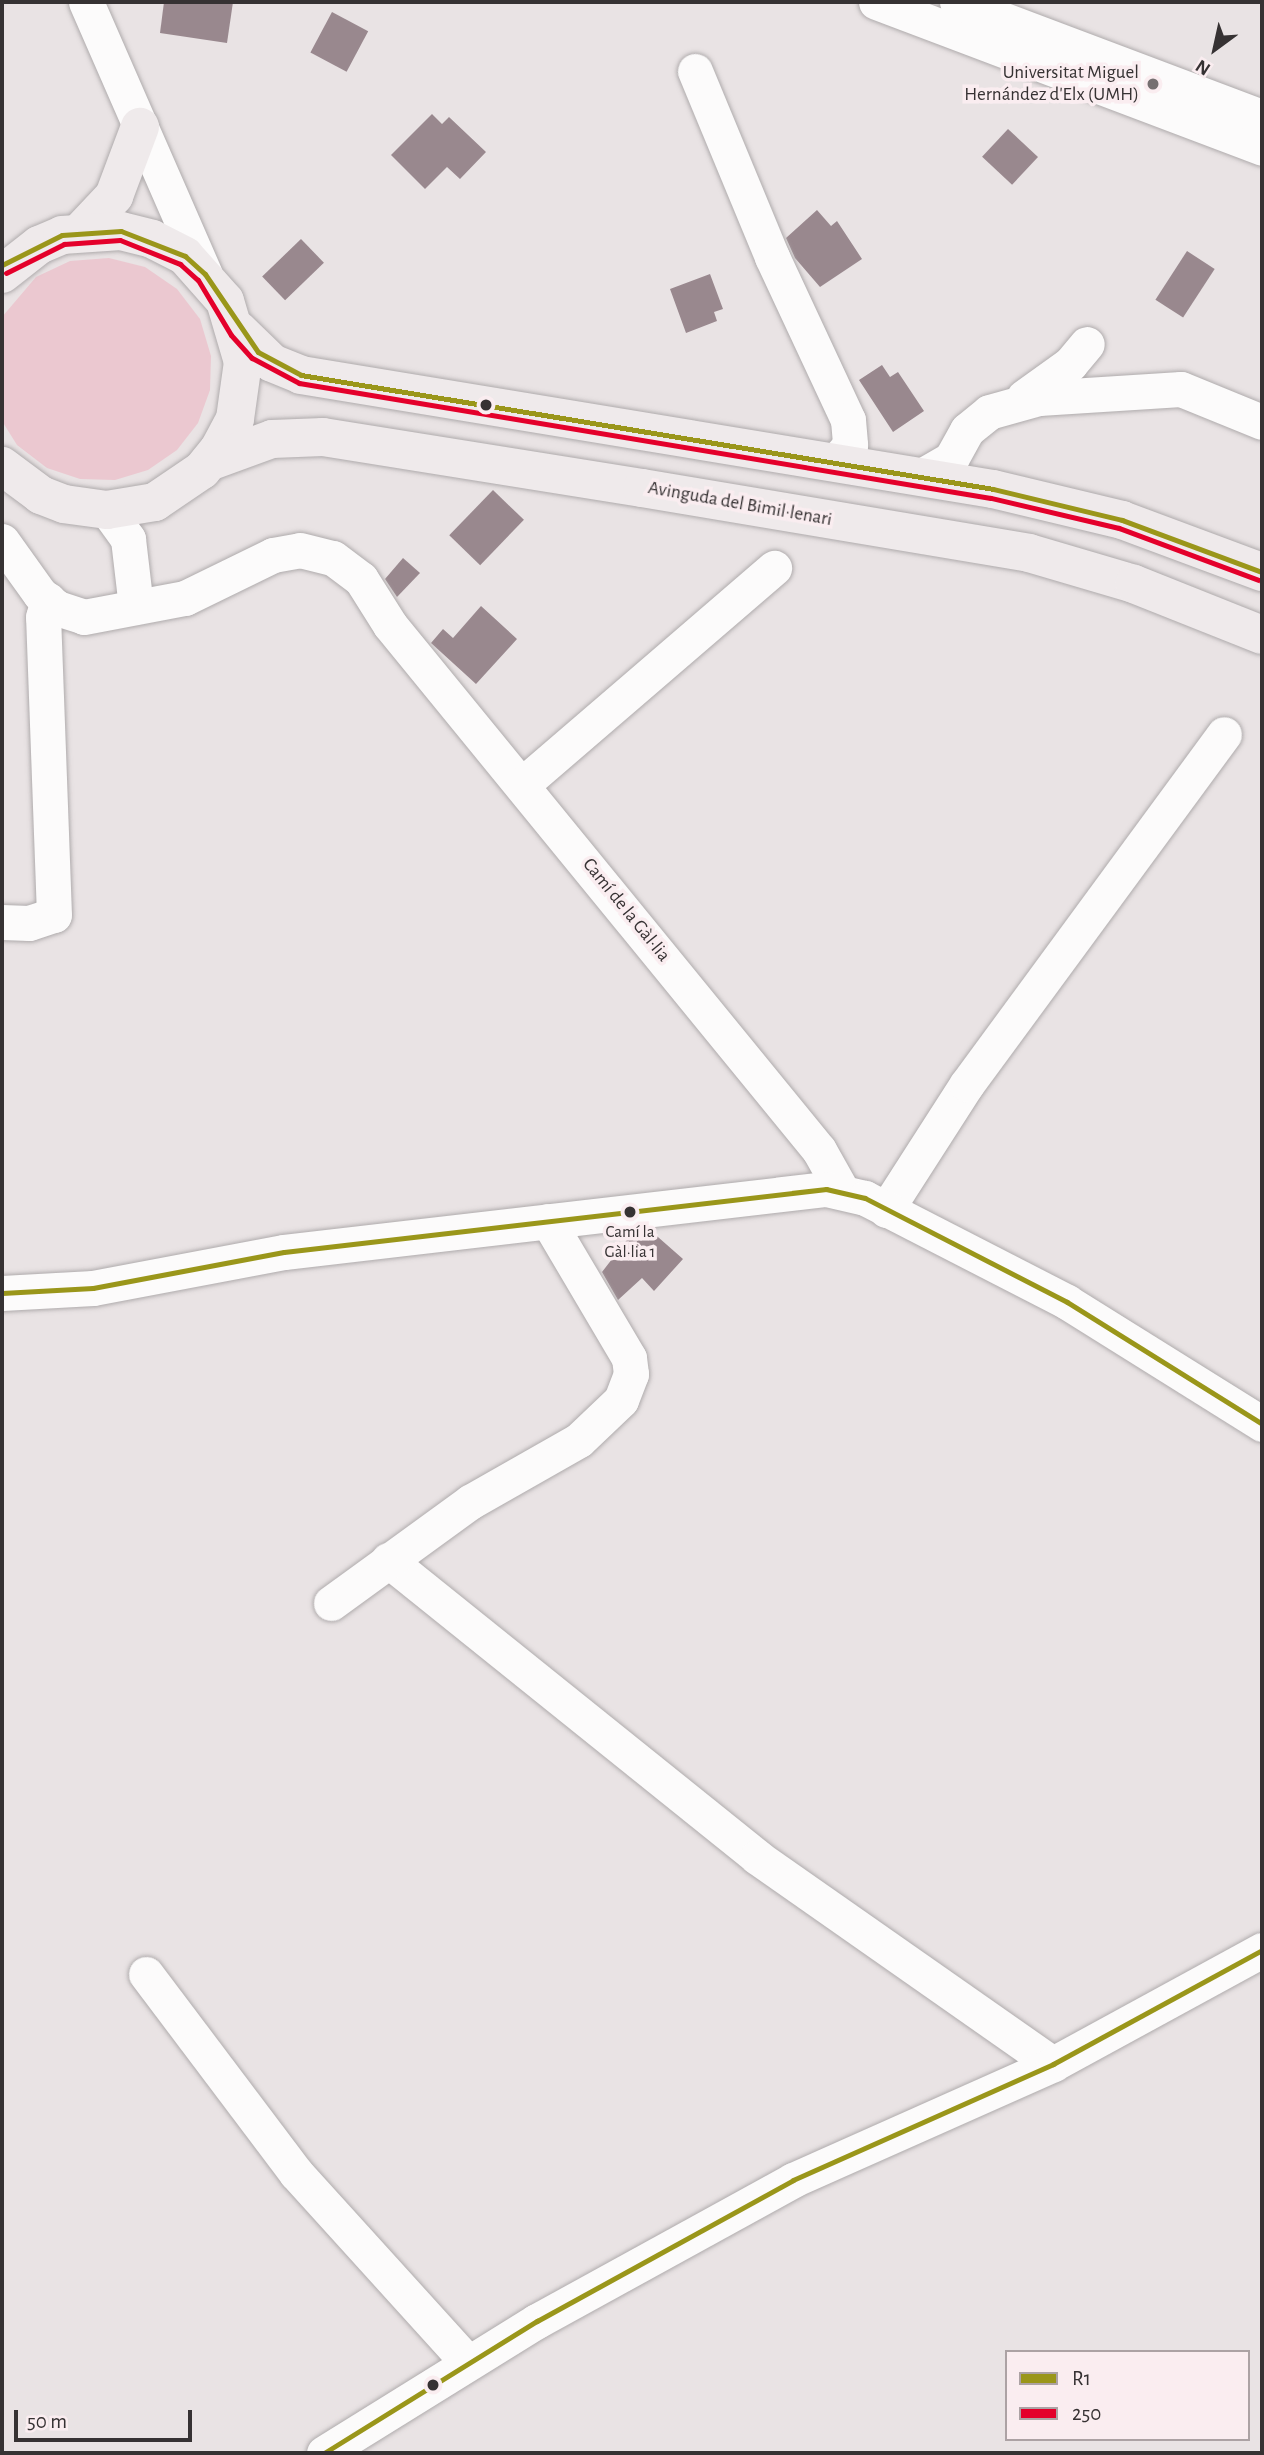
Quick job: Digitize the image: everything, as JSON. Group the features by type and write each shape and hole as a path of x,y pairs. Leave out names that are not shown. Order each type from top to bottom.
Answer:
{"main road":[{"path":"80,232 114,196 140,127"},
{"path":"6,267 39,245 80,232 121,231 152,239 205,274 238,330 272,363 302,375 920,477 1060,503 1262,572"},
{"path":"2,466 41,495 64,505 107,510 155,502 209,462 234,419 242,388 238,330"},
{"name":"Avinguda del Bimil·lenari","path":"209,462 272,439 323,437 628,485 1029,554 1134,584 1262,635"}],"street":[{"path":"86,2 205,274"},
{"path":"876,2 1262,148"},
{"path":"957,2 1262,117"},
{"path":"695,71 797,315 848,420 849,445 835,463"},
{"path":"1012,405 1070,364 1087,344"},
{"path":"920,477 951,459 967,429 989,412 1072,393 1181,389 1262,422"},
{"path":"146,606 145,530 155,502"},
{"path":"107,510 128,539 146,606"},
{"name":"Camí de la Gàl·lia","path":"2,541 48,600 84,617 185,598 273,555 300,550 333,558 361,579 390,625 524,783 819,1150 842,1191"},
{"path":"524,783 774,568"},
{"path":"2,922 29,923 54,915 43,617 48,600"},
{"path":"886,1210 967,1084 1224,734"},
{"path":"2,1293 93,1288 284,1252 809,1189 842,1191 886,1210 1067,1302 1262,1424"},
{"path":"331,1603 470,1502 579,1440 621,1400 631,1374 629,1358 548,1221"},
{"path":"388,1560 757,1857 1053,2064"},
{"path":"324,2453 468,2363 793,2180 1053,2064 1262,1950"},
{"path":"146,1974 296,2173 468,2363"}],"shaded area":[{"path":"109,258 145,267 177,289 200,319 211,356 210,390 198,423 177,450 148,470 115,480 80,479 47,468 17,445 2,421 2,317 36,277 70,261"}],"building":[{"path":"164,2 233,2 227,43 160,33"},
{"path":"332,12 368,31 347,72 310,53"},
{"path":"432,114 442,124 449,117 486,152 460,179 447,167 425,189 391,155"},
{"path":"1008,129 1038,157 1012,185 982,157"},
{"path":"817,210 831,226 837,221 862,259 820,287 795,258 786,238"},
{"path":"301,239 324,263 285,300 262,277"},
{"path":"1187,251 1215,269 1183,318 1155,300"},
{"path":"710,274 723,309 714,312 717,321 686,333 670,289"},
{"path":"882,365 890,377 898,372 924,411 893,432 859,380"},
{"path":"493,490 524,520 480,565 449,535"},
{"path":"403,558 420,573 397,597 385,579"},
{"path":"481,606 517,639 476,684 431,643 443,629 453,638"},
{"path":"650,1230 683,1259 654,1291 642,1278 618,1300 602,1272 633,1232"}],"transit line":[{"name":"R1","path":"2,265 62,235 121,231 185,256 205,274 258,352 301,375 993,489 1122,520 1262,572"},
{"name":"250","path":"6,273 64,244 120,240 180,264 198,280 231,335 252,358 299,383 991,498 1119,528 1259,580"},
{"name":"R1","path":"2,1293 93,1288 284,1252 826,1189 865,1198 1067,1302 1262,1424"},
{"name":"R1","path":"324,2453 537,2321 793,2180 1053,2064 1262,1950"}],"place":[{"name":"Universitat Miguel Hernández d'Elx (UMH)","path":"1153,84"},
{"name":"Camí la Gàl·lia 1","path":"630,1212"}]}
